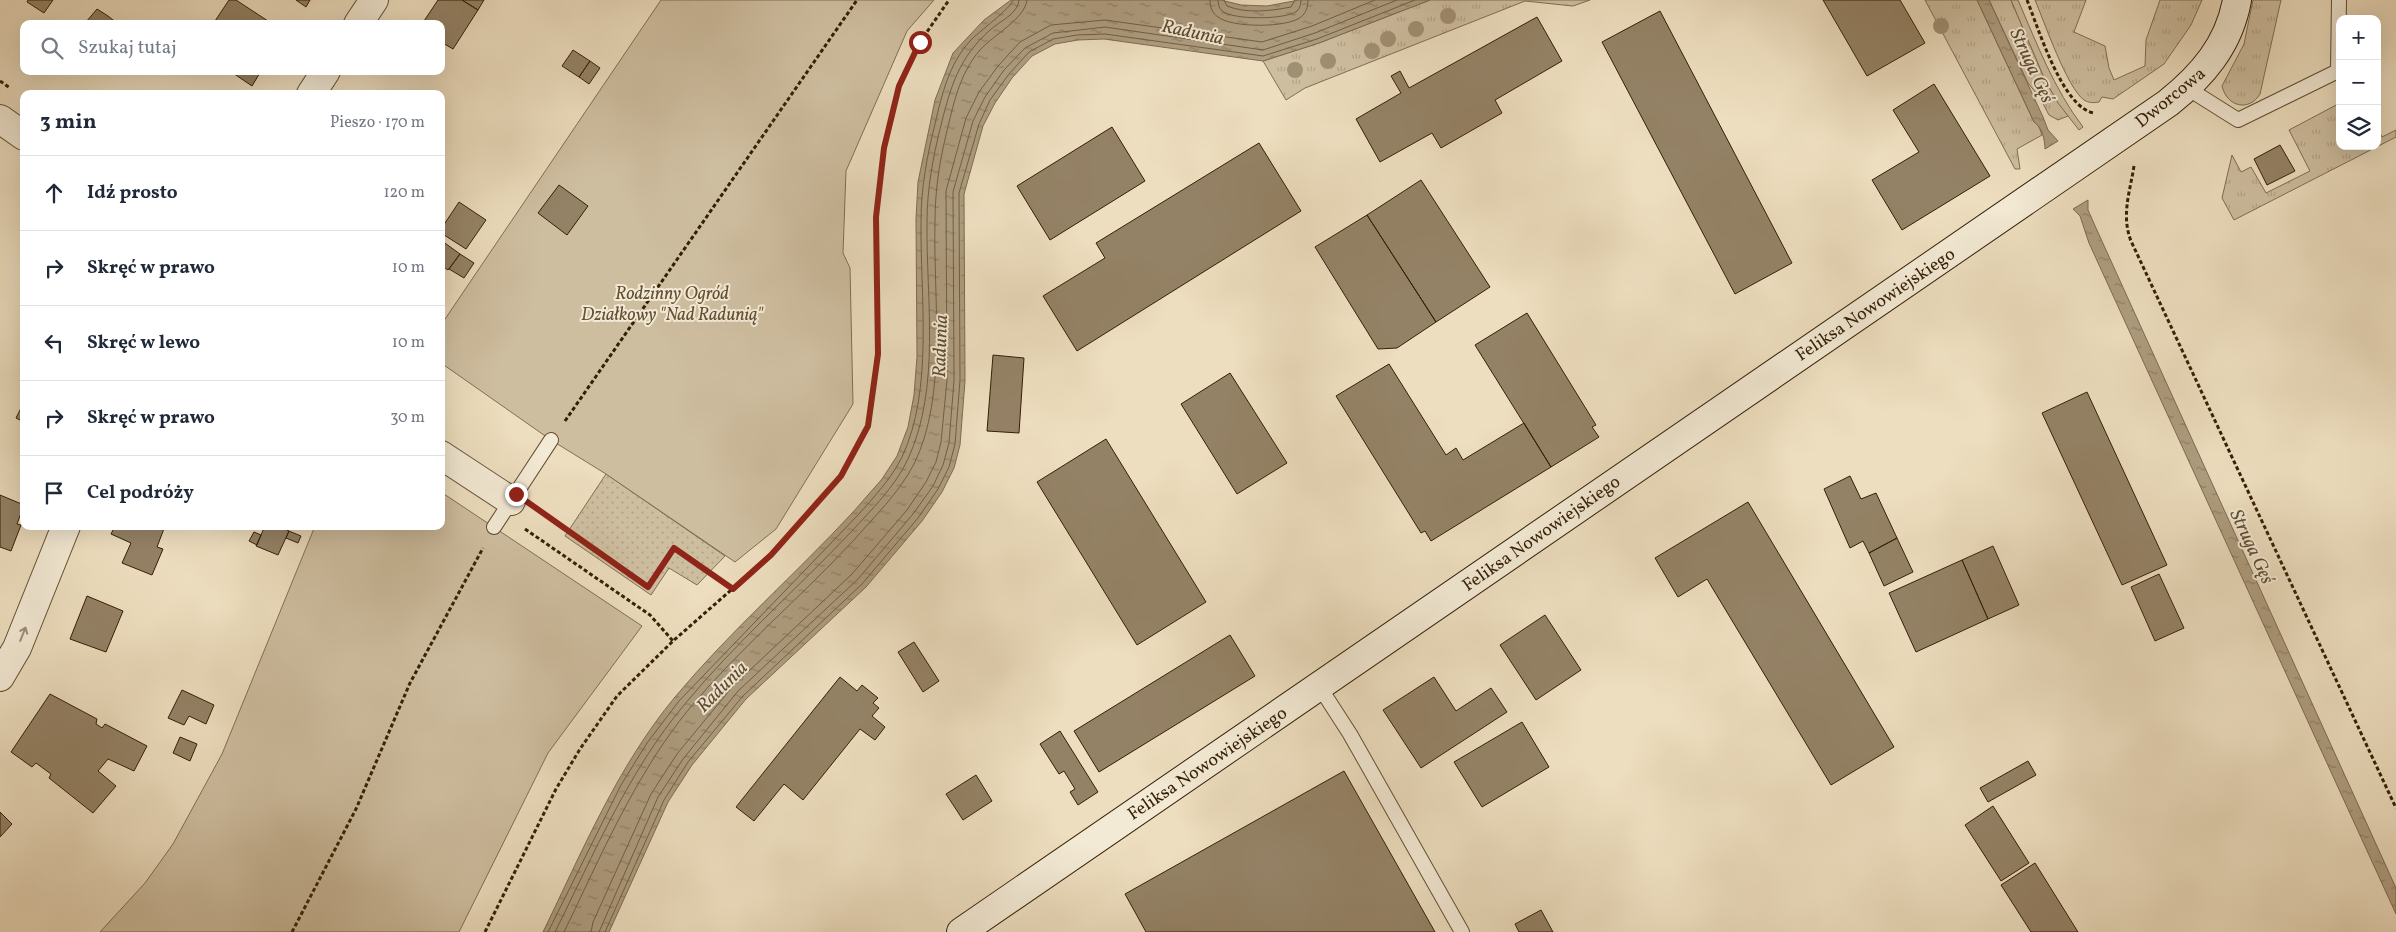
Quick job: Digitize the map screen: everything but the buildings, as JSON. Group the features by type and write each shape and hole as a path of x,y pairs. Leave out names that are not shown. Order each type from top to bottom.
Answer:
{"street":[{"path":"361,20 374,0"},
{"name":"Dworcowa","path":"2122,136 2187,88 2209,65 2224,40 2237,0"},
{"path":"313,90 323,75"},
{"path":"0,119 20,133"},
{"name":"Feliksa Nowowiejskiego","path":"961,932 2122,136"},
{"path":"445,458 510,503"},
{"path":"0,677 17,648 64,530"}],"lane":[{"path":"2187,88 2238,120 2338,71 2339,0"},
{"path":"494,527 551,440"},
{"path":"1319,686 1350,734 1462,932"}],"path":[{"path":"551,440 857,0"},
{"path":"484,932 556,789 580,749 617,696 672,641 771,555 841,476 868,426 878,354 876,217 884,148 899,86 920,42 949,0"},
{"path":"2027,0 2069,94 2088,112 2108,114 2135,159 2125,212 2129,236 2396,808"},
{"path":"510,503 648,587 674,548 733,589"},
{"path":"510,503 650,615 672,641"},
{"path":"292,932 356,809 410,683 494,527"}],"green space":[{"name":"Rodzinny Ogród Działkowy \"Nad Radunią\"","path":"661,0 934,0 907,31 846,171 843,253 850,268 853,404 776,529 735,562 606,474 551,440 445,366 445,319"},
{"path":"1430,0 1590,0 1573,6 1525,1 1305,88 1286,100 1263,61 1319,43"},
{"path":"1925,0 1977,0 2034,122 2038,124 2042,135 2017,149 2020,169 2015,169"},
{"path":"1989,0 2011,0 2045,80 2068,116 2058,120 2049,115 2040,98 2028,83"},
{"path":"2011,0 2018,0 2055,82 2083,127 2079,130 2058,103 2045,80"},
{"path":"2035,0 2086,0 2074,32 2105,46 2109,68 2114,80 2145,66 2146,40 2160,0 2202,0 2191,25 2164,64 2113,99 2102,97 2099,102 2093,103 2084,100 2070,82"},
{"path":"2253,0 2281,0 2260,94 2250,103 2239,105 2228,99 2222,86 2244,44"},
{"path":"2336,105 2336,150 2371,150 2234,220 2222,198 2232,155 2241,172 2251,167 2266,193 2310,171 2289,130"},
{"path":"2396,130 2396,137 2381,145 2381,135 2382,137"},
{"path":"606,474 725,556 697,585 669,568 651,595 565,536"},
{"path":"445,495 642,626 548,753 459,932 100,932 145,883 173,844 222,754 313,530 445,530"}],"water":[{"name":"Radunia","path":"1011,0 1221,0 1241,5 1267,6 1299,0 1430,0 1319,43 1263,61 1104,39 1078,40 1055,44 1032,56 1012,78 995,103 983,126 964,194 965,381 960,445 954,468 942,492 922,521 866,587 746,699 692,765 668,802 609,932 543,932 618,781 654,724 675,697 718,649 854,511 882,479 897,456 908,427 914,395 917,357 916,219 918,182 935,100 953,53 984,20"},
{"path":"1977,0 1989,0 2048,130 2058,141 2045,149 2041,130 2034,122"},
{"path":"2088,200 2088,210 2096,228 2396,888 2396,914 2089,243 2080,216 2073,209"}],"route":[{"path":"516,494 648,587 674,548 733,589 771,555 841,476 868,426 878,354 876,217 884,148 899,86 920,42"}],"water label":[{"name":"Struga Gęś","path":"2033,65"},
{"name":"Struga Gęś","path":"2253,546"}]}
